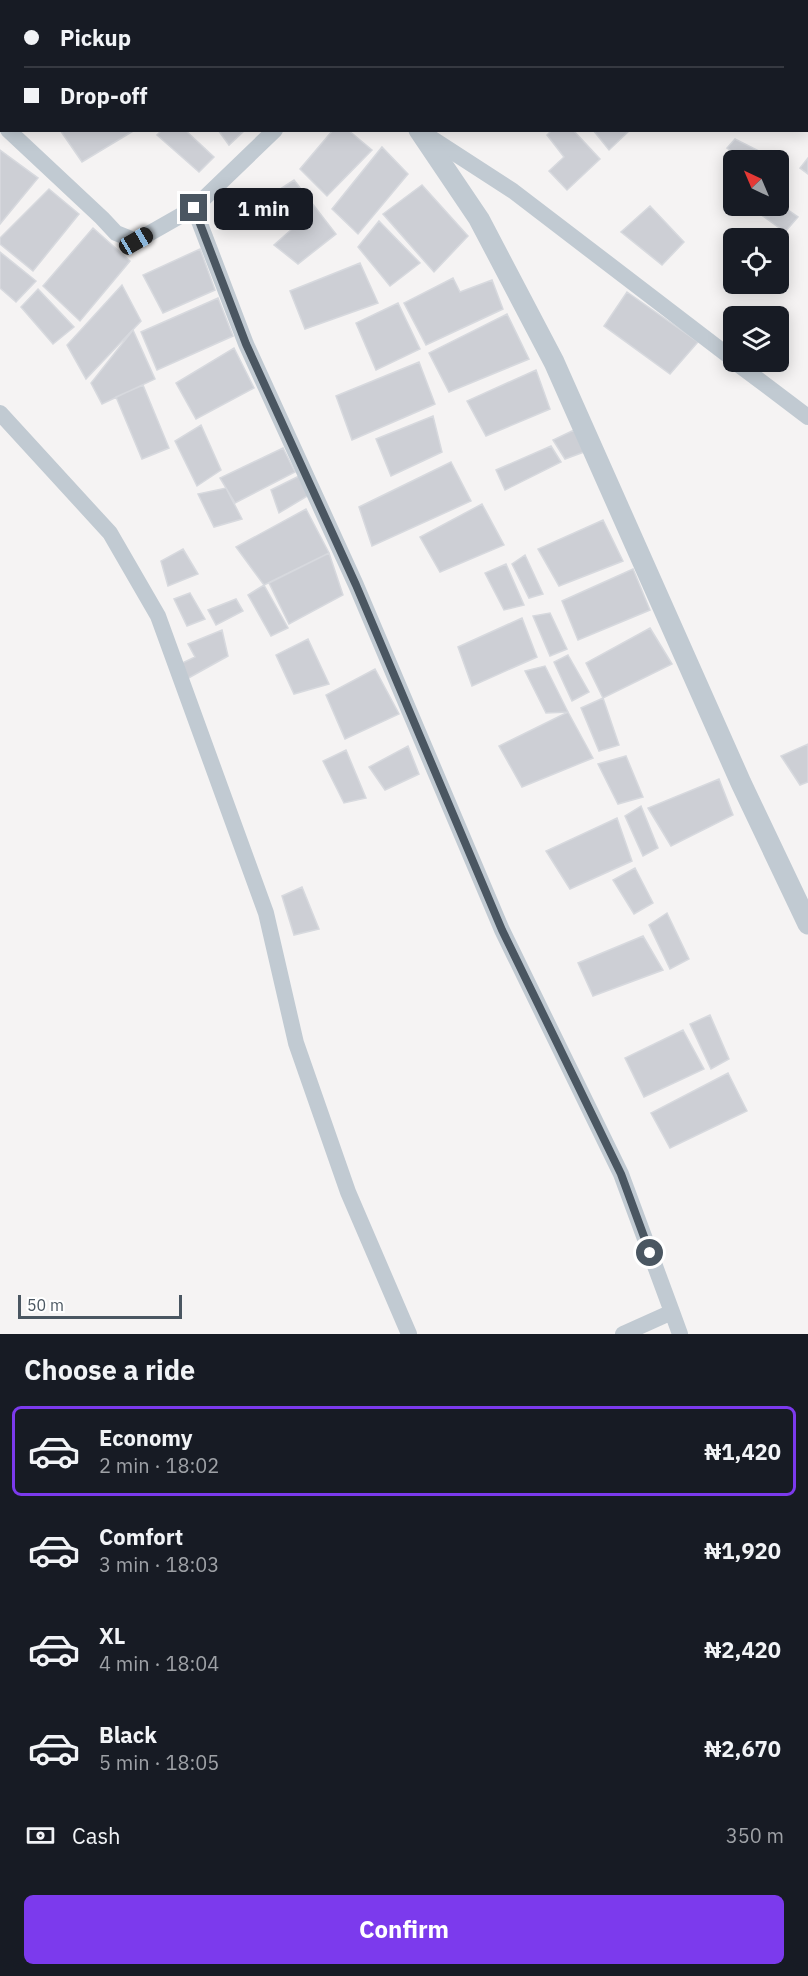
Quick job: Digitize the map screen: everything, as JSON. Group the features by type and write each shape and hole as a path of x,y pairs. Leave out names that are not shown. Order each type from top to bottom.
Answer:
{"street":[{"path":"10,132 116,233 136,241 194,208 273,132"},
{"path":"420,132 479,219 554,362 741,783 808,924"},
{"path":"421,132 513,191 723,353"},
{"path":"194,208 246,344 356,585 502,930 621,1174 680,1334"},
{"path":"749,372 808,417"},
{"path":"0,413 111,533 158,616 266,913 296,1043 344,1182 409,1334"},
{"path":"623,1334 672,1312"}],"building":[{"path":"61,132 132,132 82,162"},
{"path":"160,132 187,132 214,157 199,172 157,135"},
{"path":"219,132 243,132 229,145"},
{"path":"331,132 350,132 372,150 327,196 300,169"},
{"path":"550,132 575,132 600,159 567,190 549,171 564,157 547,135"},
{"path":"595,132 628,132 609,150"},
{"path":"735,139 757,150 730,150 727,148"},
{"path":"382,147 408,174 358,234 332,209"},
{"path":"0,150 38,178 0,224"},
{"path":"808,158 808,174 800,168"},
{"path":"294,180 336,234 298,264 274,245 292,229 265,199"},
{"path":"422,185 468,236 434,272 383,214"},
{"path":"49,189 79,214 33,271 0,244 0,238"},
{"path":"650,206 684,242 662,265 621,232"},
{"path":"789,211 798,217 788,228 779,228 763,216 789,216"},
{"path":"379,221 420,263 390,286 358,247"},
{"path":"93,228 130,261 80,321 43,286"},
{"path":"200,249 215,290 163,313 143,275"},
{"path":"0,252 36,281 16,302 0,288"},
{"path":"360,263 378,303 305,329 290,291"},
{"path":"453,278 460,292 492,280 503,309 426,345 404,303"},
{"path":"122,285 141,321 86,379 67,345"},
{"path":"38,289 74,327 53,344 21,307"},
{"path":"627,292 698,342 670,374 604,326"},
{"path":"218,298 233,336 157,370 141,332"},
{"path":"398,303 420,349 376,370 356,323"},
{"path":"507,314 529,359 449,392 429,353"},
{"path":"133,330 155,379 102,404 91,383"},
{"path":"234,348 254,388 196,419 176,383"},
{"path":"419,362 435,404 352,440 336,396"},
{"path":"536,370 550,409 486,436 467,401"},
{"path":"143,385 169,448 142,459 116,397"},
{"path":"433,416 442,452 391,476 376,439"},
{"path":"201,425 221,470 197,486 175,441"},
{"path":"574,430 584,452 565,459 553,440"},
{"path":"551,446 561,462 505,490 496,470"},
{"path":"283,448 295,472 235,503 220,478"},
{"path":"451,462 471,501 372,546 359,507"},
{"path":"305,473 314,492 279,513 271,490"},
{"path":"226,488 242,519 214,527 198,494"},
{"path":"482,504 504,545 440,572 420,537"},
{"path":"306,509 329,553 264,585 236,547"},
{"path":"603,520 623,561 559,586 538,549"},
{"path":"183,549 198,574 168,586 161,561"},
{"path":"329,553 343,595 289,624 269,583"},
{"path":"525,555 543,594 529,598 512,564"},
{"path":"506,564 524,605 504,610 485,573"},
{"path":"633,569 650,610 578,640 562,601"},
{"path":"264,585 288,628 271,636 248,595"},
{"path":"190,593 205,619 187,626 174,599"},
{"path":"236,599 243,611 216,625 208,610"},
{"path":"550,613 567,649 550,656 533,616"},
{"path":"522,618 537,657 472,686 458,647"},
{"path":"650,628 672,664 603,698 586,663"},
{"path":"222,630 228,656 185,680 176,666 195,657 188,644"},
{"path":"308,639 329,684 294,694 276,655"},
{"path":"568,655 589,692 572,701 554,662"},
{"path":"545,666 568,712 546,713 525,671"},
{"path":"375,669 399,714 345,739 326,695"},
{"path":"603,698 619,745 599,751 581,708"},
{"path":"568,712 593,758 522,787 499,746"},
{"path":"808,744 808,782 800,785 781,756"},
{"path":"408,746 419,774 385,790 369,767"},
{"path":"346,750 366,798 344,803 323,761"},
{"path":"626,756 643,797 618,804 598,764"},
{"path":"719,779 733,815 671,846 648,808"},
{"path":"641,806 658,848 643,856 625,816"},
{"path":"617,818 632,861 570,889 546,851"},
{"path":"635,868 653,903 634,914 613,880"},
{"path":"302,887 319,929 294,935 282,896"},
{"path":"667,913 689,959 670,969 649,925"},
{"path":"643,936 663,970 593,996 578,963"},
{"path":"710,1015 729,1059 711,1069 690,1024"},
{"path":"683,1030 704,1069 644,1097 625,1058"},
{"path":"728,1073 747,1111 670,1148 651,1113"}],"route":[{"path":"194,208 246,344 356,585 502,930 621,1174 650,1253"}]}
